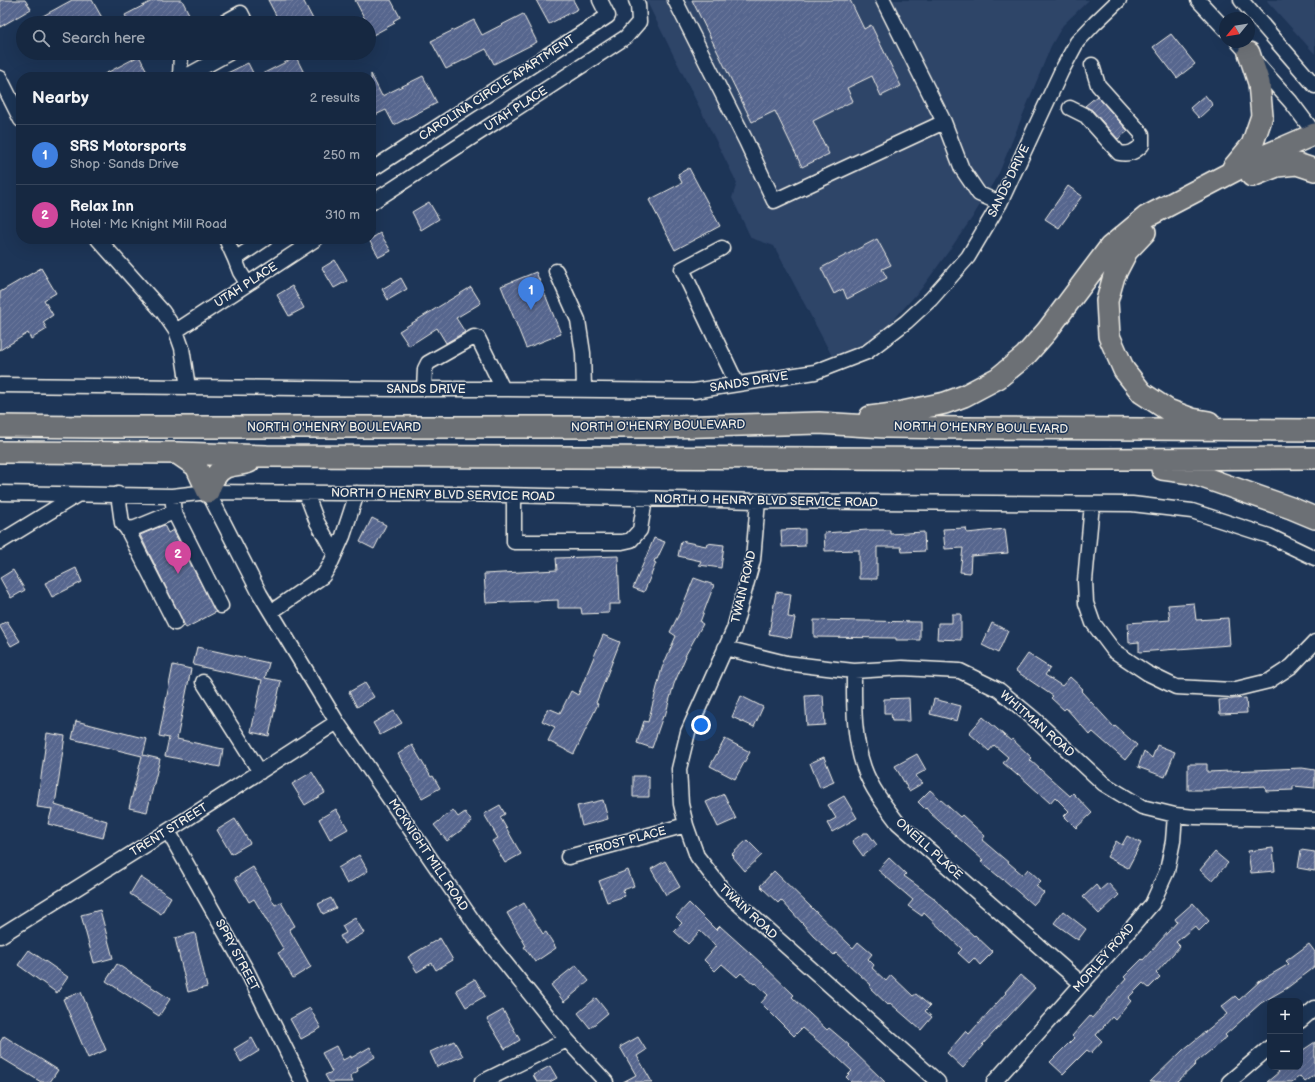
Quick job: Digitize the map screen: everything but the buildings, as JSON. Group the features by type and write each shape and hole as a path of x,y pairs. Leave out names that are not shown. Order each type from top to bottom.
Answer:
{"highway":[{"path":"1227,175 1252,145 1262,116 1259,83 1243,48"},
{"path":"819,423 893,414 945,403 964,396 998,378 1025,356 1048,331 1110,247 1146,217 1257,159 1315,134"},
{"path":"1315,170 1297,164 1277,166 1237,182 1172,214 1149,228 1127,251 1114,276 1108,301 1110,336 1124,370 1142,392 1168,410 1192,419 1216,423 1315,430"},
{"name":"NORTH O'HENRY BOULEVARD","path":"0,426 670,427 819,423 885,427 1315,430"},
{"path":"0,452 178,453 266,456 1094,459 1315,458"},
{"path":"178,453 196,466 208,492"},
{"path":"208,492 211,483 220,470 266,456"},
{"path":"1094,459 1190,473 1291,508 1315,518"}],"street":[{"name":"CAROLINA CIRCLE APARTMENT","path":"376,167 608,16 600,0"},
{"name":"UTAH PLACE","path":"376,200 626,37 639,22 638,4 636,0"},
{"path":"675,0 746,141 774,201 944,122"},
{"path":"884,0 944,122 962,169 979,194 1000,203"},
{"name":"SANDS DRIVE","path":"0,384 694,391 815,372 867,352 906,322 931,299 968,257 1000,203 1061,72 1077,42 1094,23 1119,0"},
{"path":"1198,0 1219,23"},
{"path":"1247,3 1315,86"},
{"path":"1243,48 1291,102 1315,134"},
{"path":"180,72 181,60"},
{"path":"194,72 216,60"},
{"path":"1070,108 1086,116 1119,153 1126,155 1137,150 1142,145 1142,134 1098,85 1092,65"},
{"path":"0,79 16,110"},
{"path":"102,244 163,312 176,330 182,348 188,387"},
{"path":"228,244 240,272 247,284"},
{"path":"235,259 258,244"},
{"name":"UTAH PLACE","path":"176,330 308,244"},
{"path":"722,248 682,269 737,384"},
{"path":"556,271 578,320 583,354 584,389"},
{"path":"424,389 424,369 428,362 474,337 478,338 503,389"},
{"path":"0,493 172,496 208,492"},
{"name":"NORTH O HENRY BLVD SERVICE ROAD","path":"208,492 758,501 1132,504 1192,511 1269,536 1315,558"},
{"name":"MCKNIGHT MILL ROAD","path":"208,492 260,594 337,722 482,934 567,1040 606,1082"},
{"path":"306,493 317,522 335,554"},
{"path":"0,542 78,494"},
{"path":"118,494 122,523 127,529 175,622"},
{"path":"271,612 322,576 330,565 343,536 357,494"},
{"path":"172,496 174,512 221,606"},
{"path":"514,496 514,542 622,542 631,540 640,530 645,499"},
{"name":"TWAIN ROAD","path":"758,501 753,560 734,629 688,732 679,769 681,804 686,825 697,856 724,891 938,1082"},
{"path":"1092,504 1085,581 1086,603 1093,623 1114,651 1147,673 1176,687 1232,690 1269,681 1292,666 1315,642"},
{"path":"127,529 135,528 174,512"},
{"name":"WHITMAN ROAD","path":"725,648 786,663 854,670 902,668 960,671 999,690 1034,718 1104,784 1142,807 1174,815 1195,817 1315,820"},
{"name":"ONEILL PLACE","path":"854,670 856,735 864,769 880,799 898,823 1082,984"},
{"path":"203,682 260,772"},
{"name":"TRENT STREET","path":"0,936 168,831 337,722"},
{"name":"MORLEY ROAD","path":"994,1082 1152,904 1167,871 1173,841 1174,815"},
{"name":"FROST PLACE","path":"568,857 686,825"},
{"name":"SPRY STREET","path":"168,831 248,973 302,1082"},
{"path":"1303,1018 1315,1008"},
{"path":"482,1082 567,1040"},
{"path":"1229,1082 1267,1050"}],"shaded area":[{"path":"646,0 1089,0 1063,25 1051,46 999,173 972,218 946,255 921,289 888,326 868,341 851,350 832,356 774,246 751,238 732,198 737,183"},
{"path":"1267,0 1315,0 1315,54 1268,2"}],"place":[{"name":"SRS Motorsports","path":"531,310"},
{"name":"Relax Inn","path":"178,574"}]}
